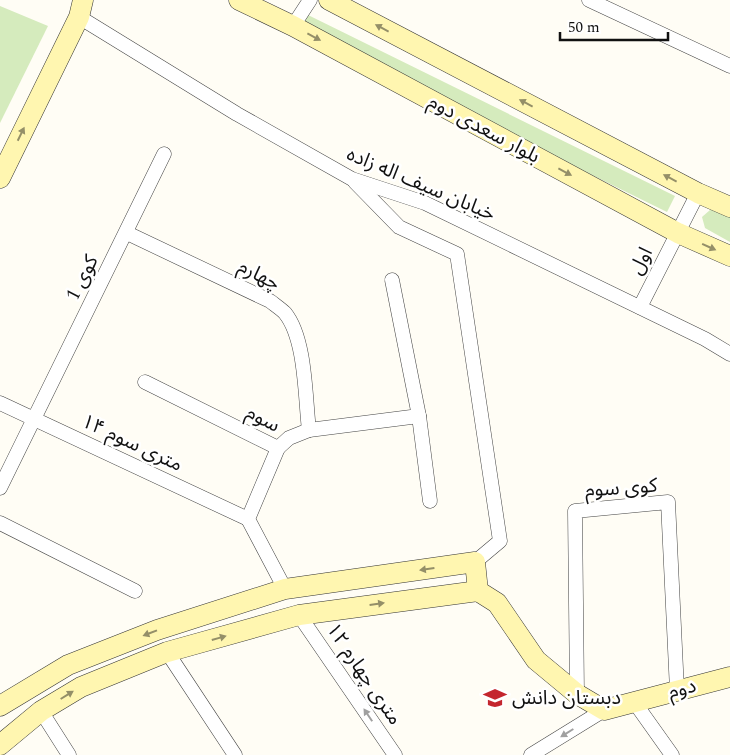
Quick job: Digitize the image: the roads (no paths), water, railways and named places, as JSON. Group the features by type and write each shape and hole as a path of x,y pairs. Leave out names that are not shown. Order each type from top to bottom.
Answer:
{"street":[{"name":"بلوار سعدی دوم","path":"239,0 293,26 678,233 730,256"},
{"path":"293,26 310,0"},
{"path":"329,0 698,193 730,207"},
{"path":"589,0 730,66"},
{"path":"0,178 81,9"},
{"name":"خیابان سیف اله زاده","path":"81,9 237,114 352,179 425,203 705,339 730,354"},
{"name":"کوی 1","path":"0,488 127,233 164,154"},
{"path":"0,706 68,665 157,630 285,589 475,562 500,541 457,254 399,227 352,179"},
{"name":"اول","path":"640,307 698,193"},
{"name":"چهارم","path":"127,233 270,302 285,312 299,347 309,430"},
{"path":"392,280 420,416 430,501"},
{"name":"سوم","path":"145,382 278,448 248,519"},
{"name":"۱۴ متری سوم","path":"0,403 248,519"},
{"path":"278,448 289,438 309,430 420,416"},
{"name":"کوی سوم","path":"577,694 576,511 668,502 676,690"},
{"path":"248,519 285,589"},
{"path":"0,523 135,591"},
{"path":"475,562 478,591"},
{"path":"0,745 41,711 81,686 167,652 299,615 478,591 497,603 536,660 577,694 604,710 531,755"},
{"name":"۱۲ متری چهارم","path":"299,615 395,755"},
{"path":"167,652 234,755"},
{"name":"دوم","path":"604,710 730,677"},
{"name":"دوم","path":"635,703 672,755"},
{"path":"41,711 69,755"}],"place":[{"name":"دبستان دانش","path":"495,698"}]}
